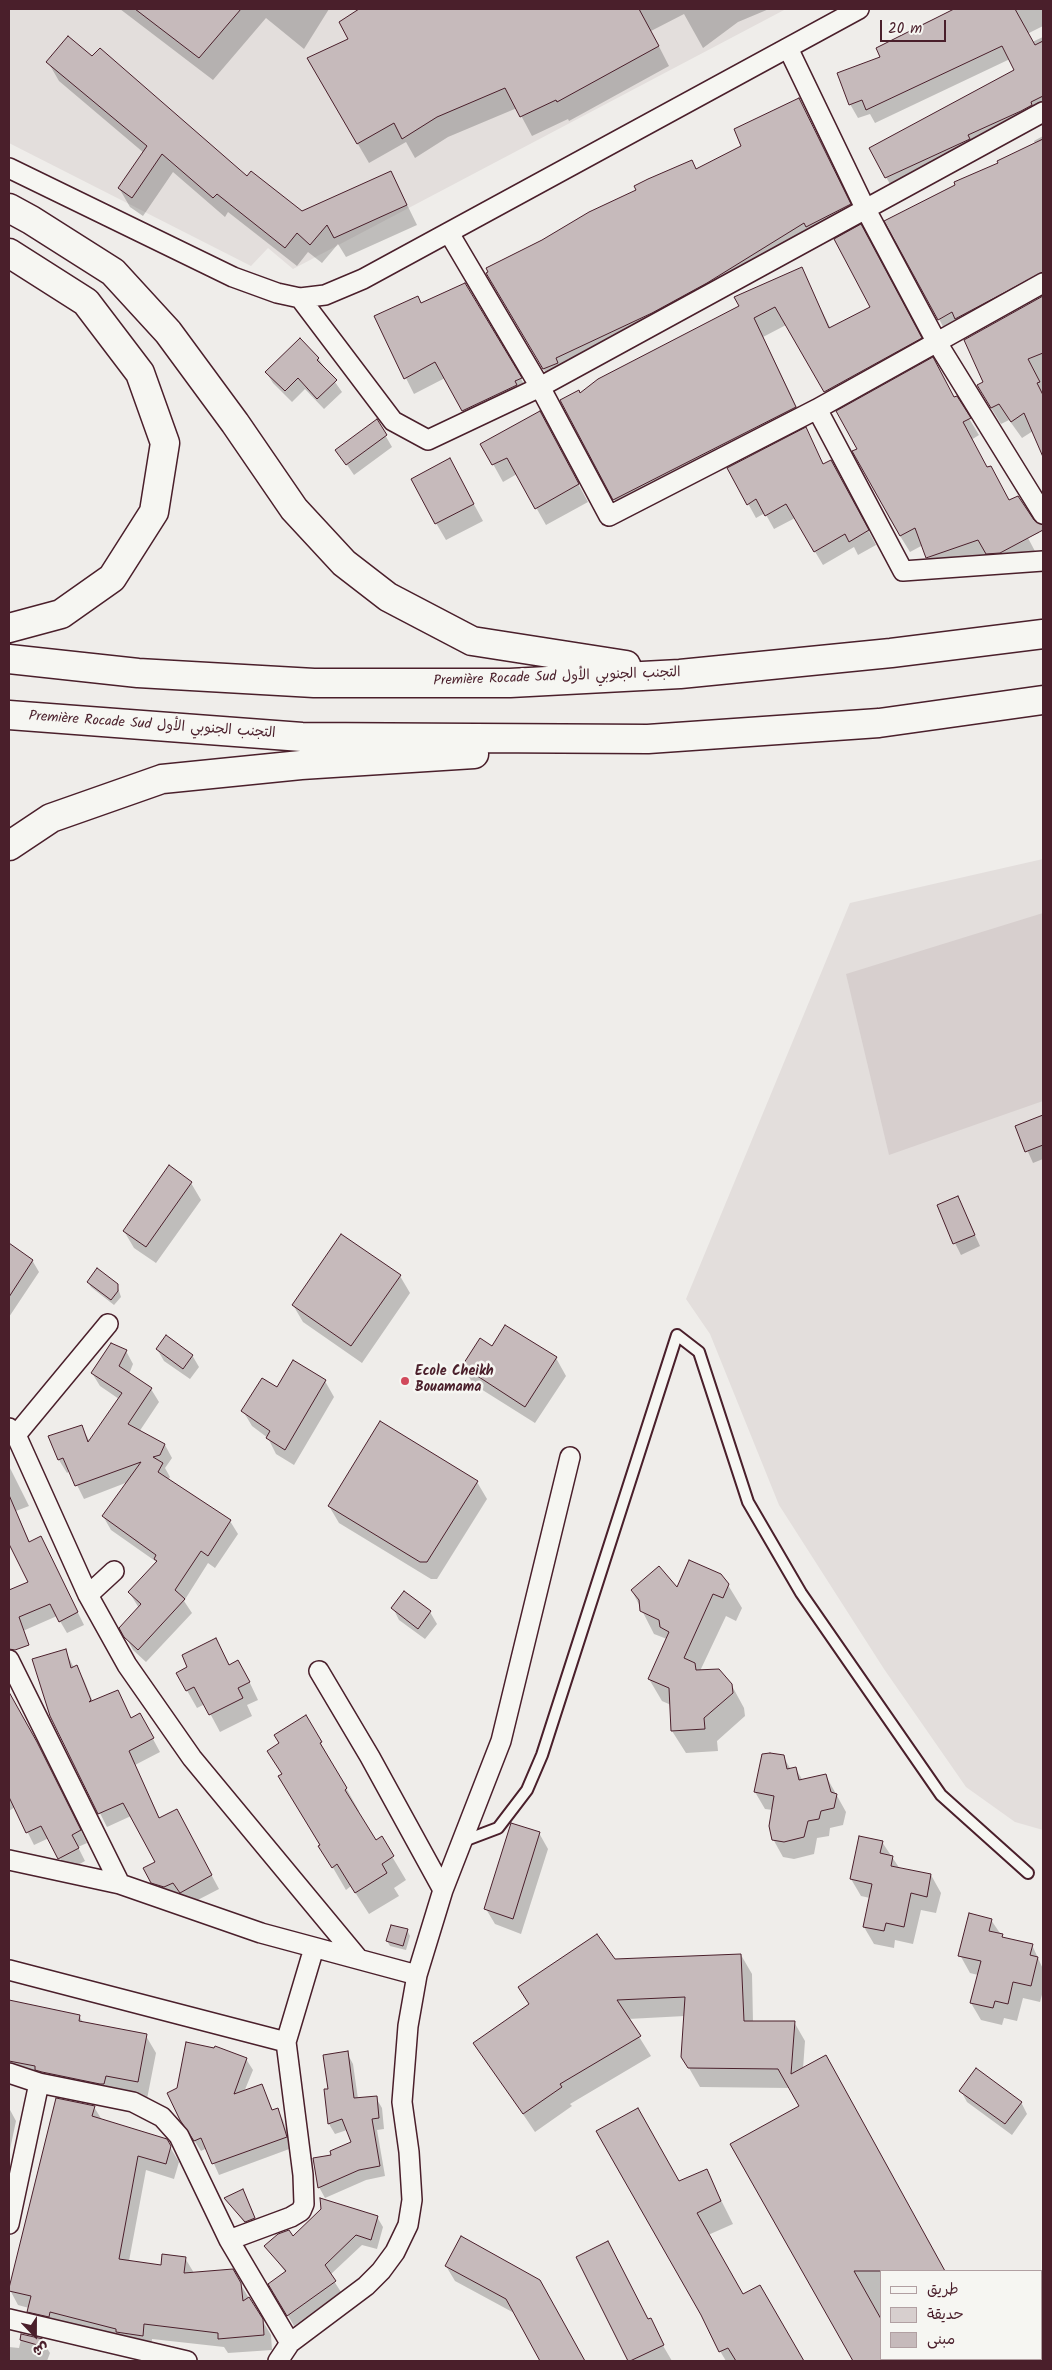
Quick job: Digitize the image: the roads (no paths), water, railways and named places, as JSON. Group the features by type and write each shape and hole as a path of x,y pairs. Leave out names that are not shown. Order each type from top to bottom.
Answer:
{"highway":[{"path":"9,208 113,272 168,332 235,423 294,509 344,563 388,597 472,640 680,674"},
{"path":"9,253 86,302 140,373 166,443 154,512 112,578 61,614 9,628"},
{"name":"Première Rocade Sud التجنب الجنوبي الأول","path":"9,659 138,673 314,683 510,683 680,674 891,654 1043,634"},
{"name":"Première Rocade Sud التجنب الجنوبي الأول","path":"9,715 302,737 648,739 879,723 1043,700"},
{"path":"9,846 51,818 162,779 301,765 444,757 648,739"}],"street":[{"path":"9,168 233,277 277,293 300,298 325,295 363,279 859,9"},
{"path":"788,48 865,208 936,341 1043,514"},
{"path":"300,298 392,421 428,440 540,387 1043,112"},
{"path":"448,233 540,387 609,516 817,409 1043,283"},
{"path":"817,409 903,571 1043,561"},
{"path":"108,1324 12,1432 88,1595 127,1665 192,1758 357,1957"},
{"path":"278,2361 290,2343 366,2286 382,2271 395,2252 408,2225 412,2200 409,2152 402,2102 408,2026 417,1975 460,1842 501,1741 570,1458"},
{"path":"88,1595 114,1571"},
{"path":"9,1660 120,1884"},
{"path":"319,1671 370,1757 443,1890"},
{"path":"9,1860 120,1884 261,1933 314,1948 357,1957 417,1975"},
{"path":"229,2240 291,2217 298,2213 304,2204 303,2175 286,2042 314,1948"},
{"path":"9,1970 286,2042"},
{"path":"9,2074 39,2083 133,2102 162,2117 179,2136 229,2240 290,2343"},
{"path":"9,2224 39,2083"},
{"path":"9,2319 187,2361"}],"lane":[{"path":"460,1842 498,1828 527,1790 542,1755 677,1336 699,1352 748,1502 802,1593 941,1795 1028,1872"}],"place":[{"name":"Ecole Cheikh Bouamama","path":"405,1381"}]}
